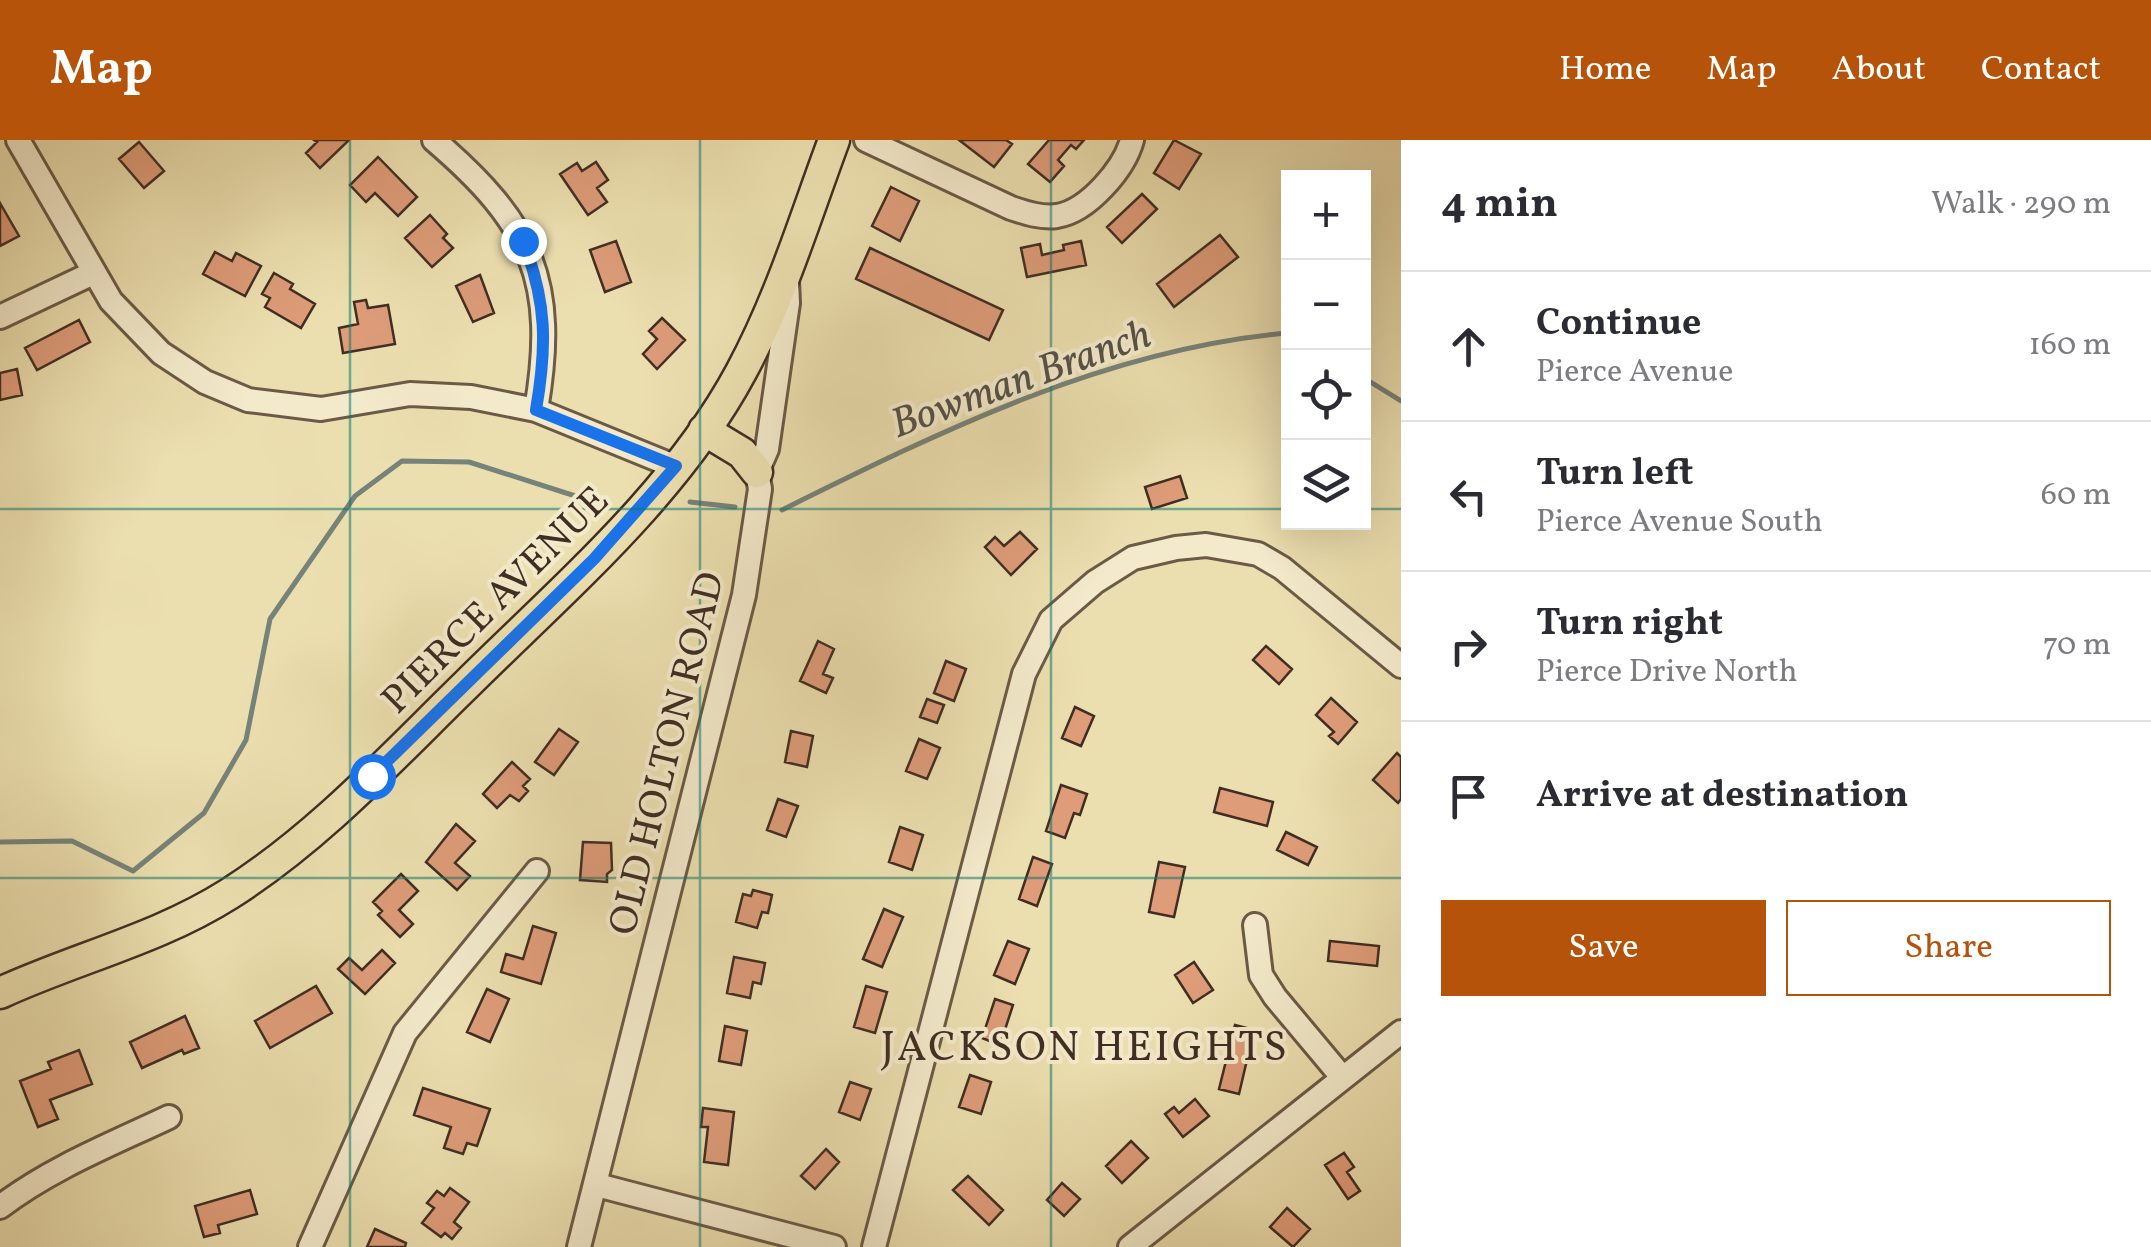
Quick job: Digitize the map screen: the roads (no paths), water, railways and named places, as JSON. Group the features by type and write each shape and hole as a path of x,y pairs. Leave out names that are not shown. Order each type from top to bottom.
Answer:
{"main road":[{"name":"PIERCE AVENUE","path":"0,993 171,926 228,895 281,858 372,776 594,559 676,466 740,374 787,272 834,140"},
{"path":"704,430 742,452 757,472"}],"street":[{"path":"18,140 93,274 127,320 161,354 205,382 248,400 321,409 410,394 472,397 536,410 676,466"},
{"path":"434,140 494,195 516,227 536,274 545,338 536,410"},
{"path":"866,140 1036,216 1058,216 1076,210 1126,157 1132,140"},
{"name":"OLD HOLTON ROAD","path":"579,1247 744,596 760,489 757,472 767,450 788,303 787,272"},
{"path":"0,316 93,274"},
{"path":"874,1247 1024,674 1051,620 1095,582 1134,558 1206,545 1258,554 1282,568 1401,666"},
{"path":"310,1247 406,1033 537,871"},
{"path":"1255,924 1261,975 1342,1078"},
{"path":"1130,1247 1401,1032"},
{"path":"0,1207 47,1176 169,1117"},
{"path":"597,1185 834,1247"}],"waterway":[{"name":"Bowman Branch","path":"782,510 965,423 1091,375 1155,356 1281,334"},
{"name":"Bowman Branch","path":"1371,382 1401,401"},
{"name":"Bowman Branch","path":"0,842 72,841 133,871 204,813 246,740 270,619 355,496 402,461 469,462 594,502"},
{"name":"Bowman Branch","path":"690,502 735,507"}],"district":[{"name":"JACKSON HEIGHTS","path":"1085,1045"}]}
